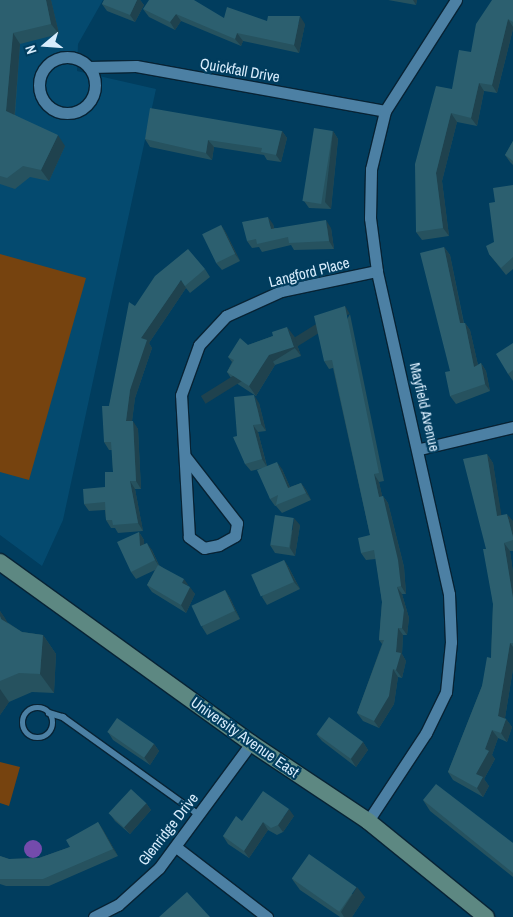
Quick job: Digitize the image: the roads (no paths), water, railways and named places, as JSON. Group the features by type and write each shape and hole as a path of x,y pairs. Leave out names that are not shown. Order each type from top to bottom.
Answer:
{"main road":[{"name":"University Avenue East","path":"0,562 251,743 368,821 486,917"}],"street":[{"name":"Mayfield Avenue","path":"368,821 426,733 446,692 452,642 449,594 420,449 378,271 370,218 371,169 385,111 456,0"},
{"name":"Quickfall Drive","path":"89,67 95,88 85,107 63,113 43,99 40,76 49,63 71,57 89,67 136,66 385,111"},
{"name":"Langford Place","path":"185,456 237,523 235,536 220,545 204,548 189,537 181,395 199,345 226,316 281,291 378,271"},
{"path":"420,449 513,427"},
{"name":"Glenridge Drive","path":"94,917 118,905 176,847 251,743"},
{"path":"176,847 267,917"}],"lane":[{"path":"49,713 52,728 46,736 28,734 23,720 28,712 36,708 63,717 198,814"}]}
